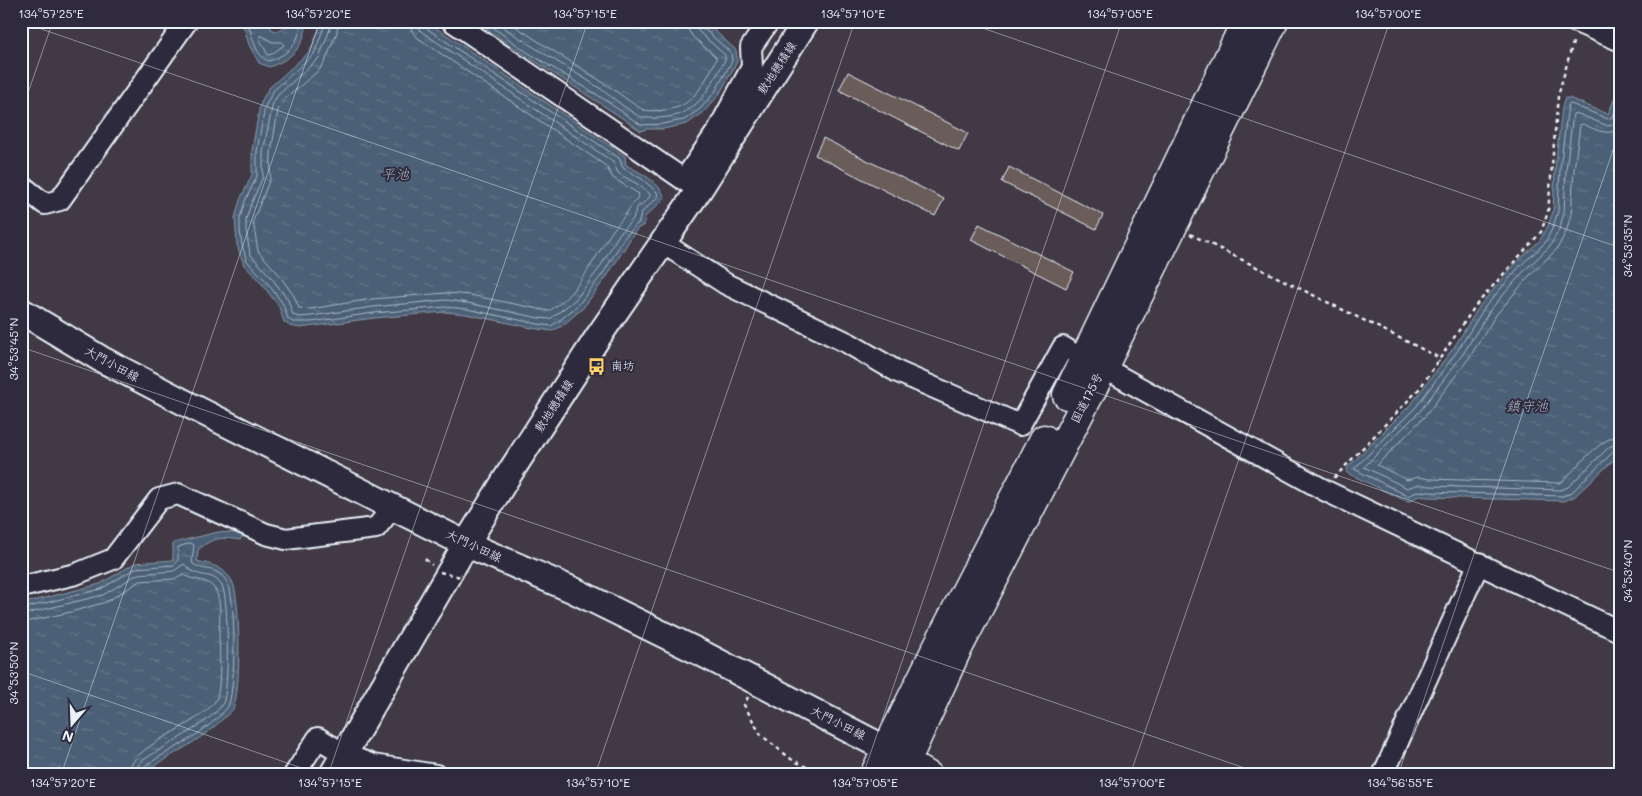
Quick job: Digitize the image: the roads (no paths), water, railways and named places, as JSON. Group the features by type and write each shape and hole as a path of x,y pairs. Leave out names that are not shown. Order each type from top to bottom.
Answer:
{"highway":[{"name":"国道175号","path":"898,761 938,645 1080,370 1246,21"},
{"name":"国道175号","path":"874,775 898,761 956,652 1098,378 1274,21"}],"main road":[{"name":"敷地穂積線","path":"338,764 466,544 593,346 663,243 692,185 806,21"},
{"name":"大門小田線","path":"21,311 118,368 466,544 573,590 735,672 757,681 898,761 930,775"}],"street":[{"path":"21,185 45,204 60,200 187,21"},
{"path":"452,21 692,185 718,130 752,67 751,47 769,21"},
{"path":"1577,22 1621,41"},
{"path":"663,243 726,284 848,343 898,372 1020,425 1063,347 1068,350"},
{"path":"1113,373 1326,491 1621,632"},
{"path":"21,587 76,574 113,559 160,499 178,494 266,534 286,539 376,528 392,507"},
{"path":"1383,775 1479,563"},
{"path":"294,775 318,738 338,764 373,765 436,775"}],"water":[{"path":"242,21 270,21 271,29 276,31 287,27 290,21 307,21 303,38 296,50 285,59 270,67 259,63 249,45"},
{"name":"平池","path":"319,21 426,21 625,156 626,165 649,178 662,192 665,198 645,217 644,225 637,229 608,275 583,308 562,326 552,331 466,314 445,312 374,318 300,328 290,326 284,322 279,307 262,284 244,265 237,245 235,218 240,200 252,175 252,150 260,105 269,88 310,51 320,26"},
{"path":"476,21 704,21 736,50 737,62 719,95 703,113 687,124 641,131"},
{"name":"鎮守池","path":"1621,83 1621,453 1574,497 1564,501 1420,496 1411,501 1406,501 1347,473 1346,471 1349,466 1412,403 1454,347 1481,304 1517,262 1540,240 1548,226 1553,211 1555,169 1562,107 1565,98 1608,114"},
{"path":"218,532 243,535 240,540 222,538 213,540 198,550 197,561 217,567 225,572 232,581 235,590 239,666 236,700 233,709 208,732 149,769 145,775 21,775 21,604 100,584 135,563 173,560 173,543"}],"place":[{"name":"南坊","path":"597,366"}]}
